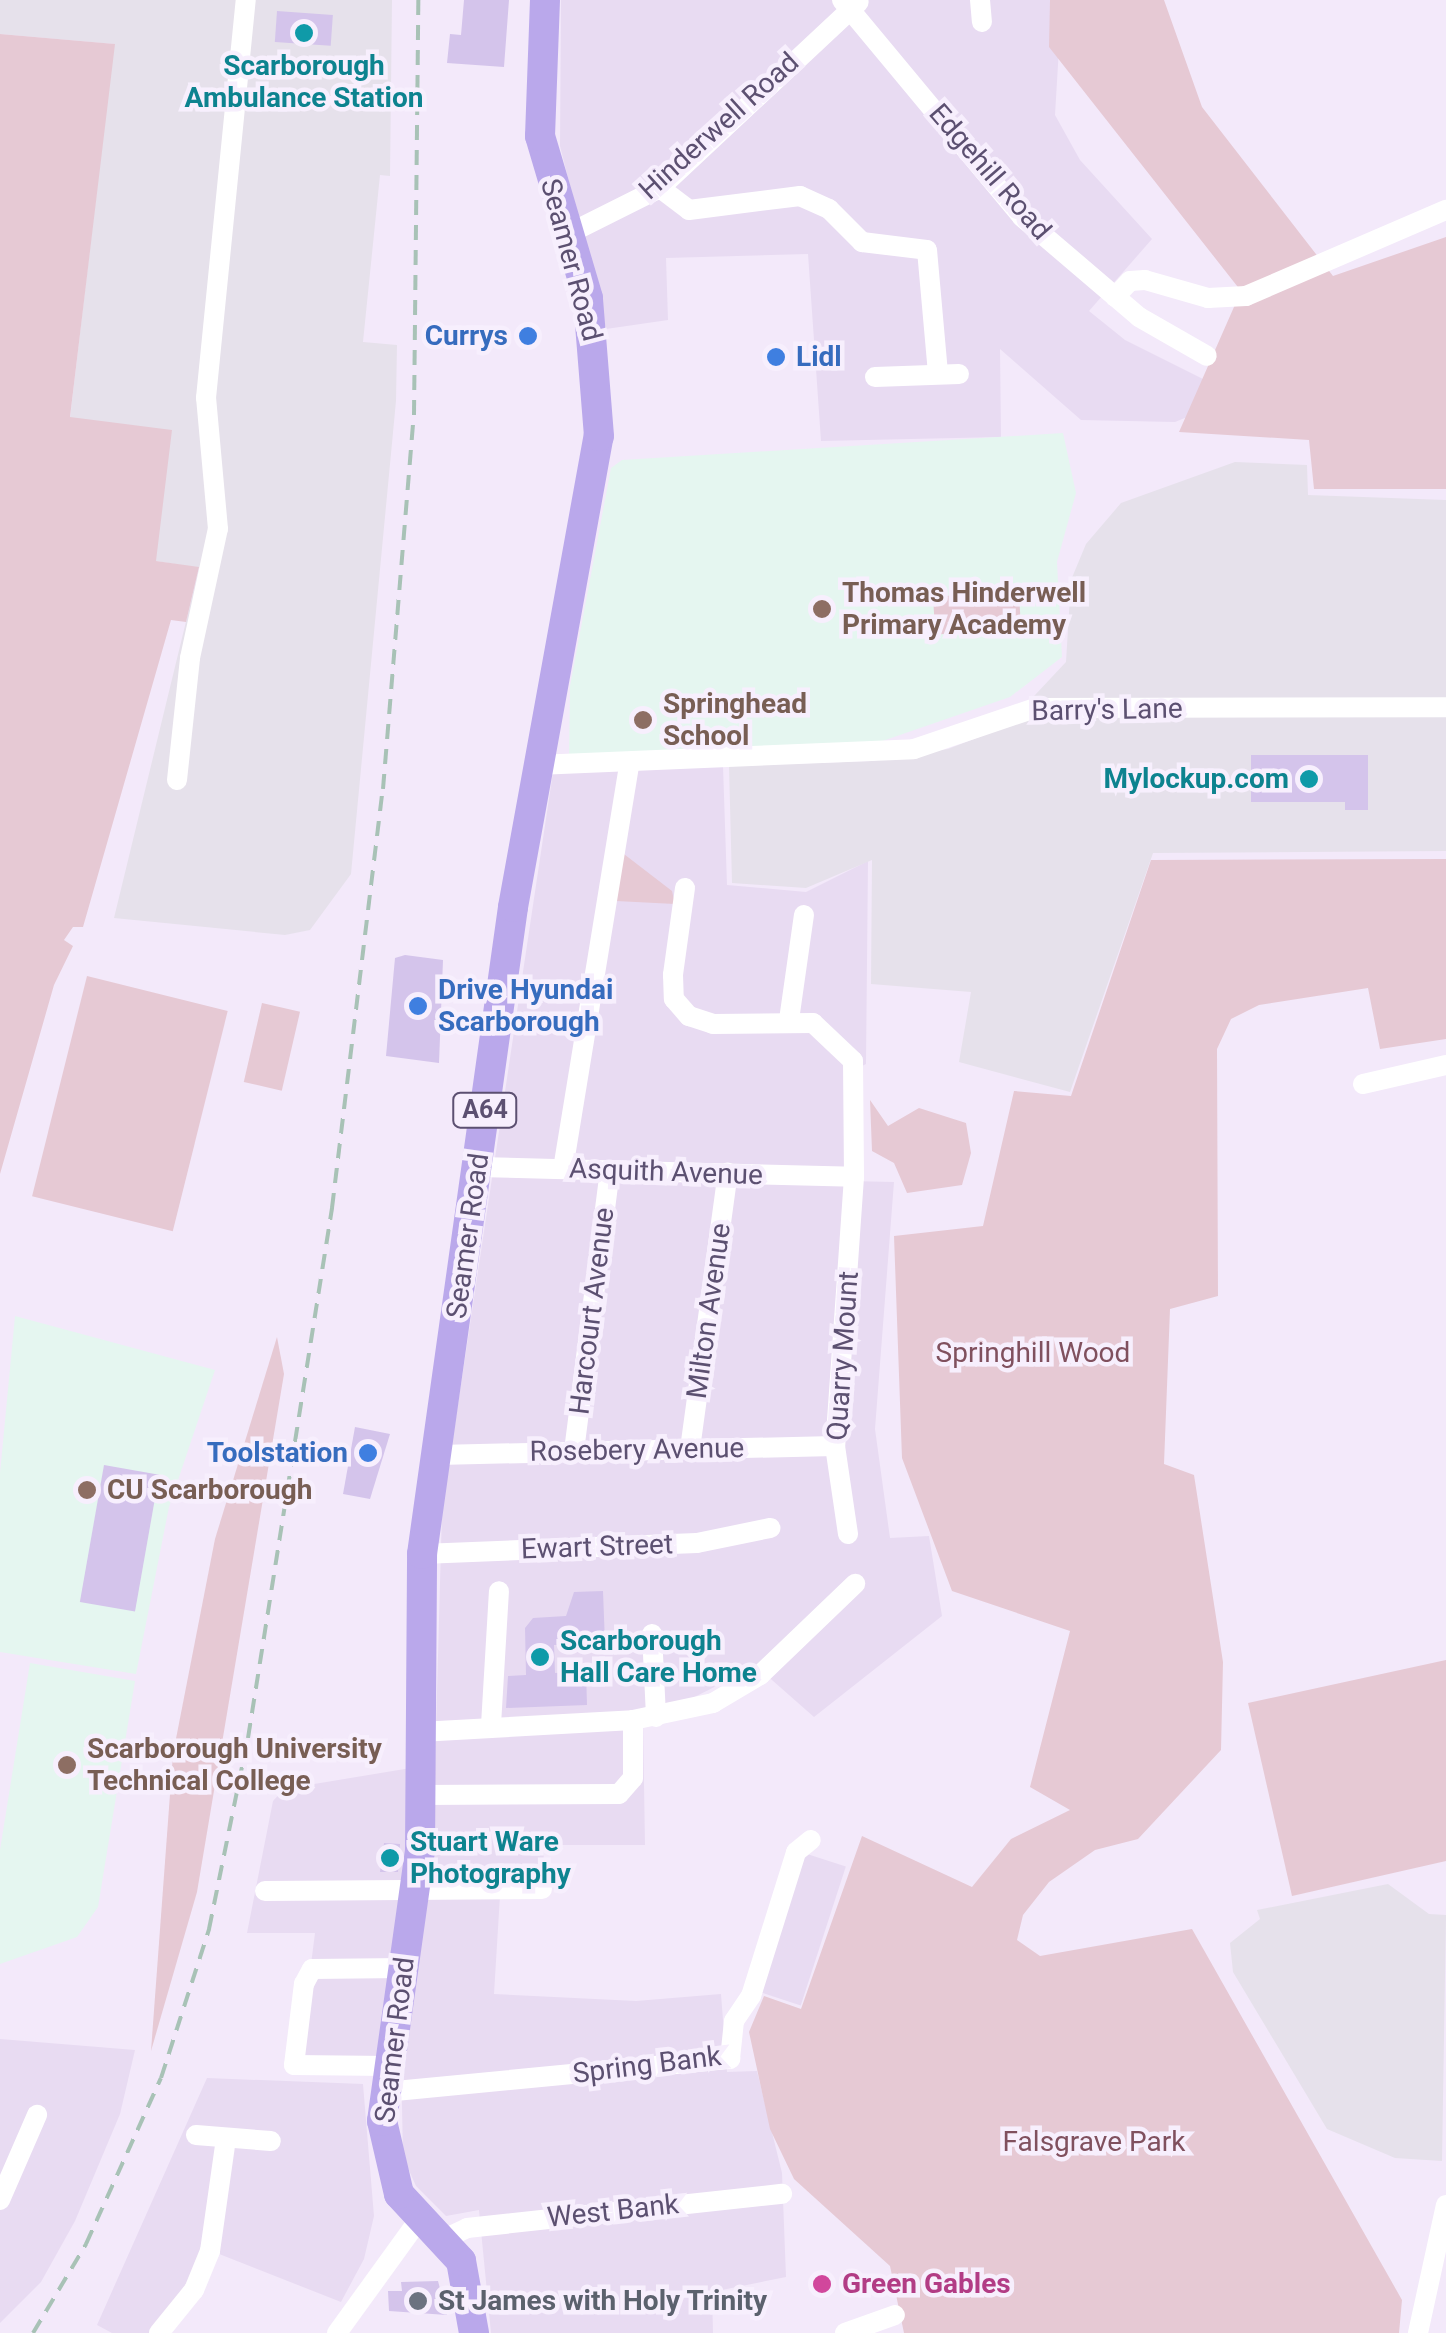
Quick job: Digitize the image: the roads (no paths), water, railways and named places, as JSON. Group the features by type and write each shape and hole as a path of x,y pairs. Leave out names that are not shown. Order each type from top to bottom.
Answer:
{"highway":[{"name":"Seamer Road","path":"446,2238 418,2221 388,2170 387,2079 415,1888 421,1795 422,1554 537,765 599,436 595,339 540,136 545,0"},
{"path":"446,2238 469,2283 474,2333"}],"street":[{"path":"177,780 190,658 218,529 206,398 246,0"},
{"path":"980,0 982,22"},
{"name":"Hinderwell Road","path":"566,235 660,188 851,3"},
{"name":"Edgehill Road","path":"851,3 1022,217 1115,297 1207,356"},
{"path":"660,188 689,210 800,196 830,210 862,242 927,250 948,374 875,377"},
{"path":"1115,297 1130,281 1145,280 1208,298 1246,296 1446,210"},
{"name":"Barry's Lane","path":"537,765 914,748 1035,708 1446,707"},
{"path":"564,1169 630,762"},
{"path":"686,888 674,998 689,1016 713,1024 789,1020 804,915"},
{"name":"Quarry Mount","path":"789,1020 835,1037 853,1061 854,1177 836,1446 848,1534"},
{"path":"1363,1084 1446,1066"},
{"name":"Asquith Avenue","path":"478,1167 854,1177"},
{"name":"Harcourt Avenue","path":"574,1451 610,1170"},
{"name":"Milton Avenue","path":"690,1449 728,1173"},
{"name":"Rosebery Avenue","path":"438,1456 836,1446"},
{"name":"Ewart Street","path":"422,1554 697,1543 770,1528"},
{"path":"420,1732 490,1725 633,1720 713,1703 760,1674 856,1584"},
{"path":"490,1725 499,1590"},
{"path":"652,1634 656,1717"},
{"path":"421,1795 619,1794 633,1778 633,1720"},
{"name":"Spring Bank","path":"387,2079 730,2060 734,2022 750,1996 796,1852 811,1840"},
{"path":"264,1891 542,1889"},
{"path":"387,2079 294,2065 304,1984 312,1969 403,1968"},
{"path":"0,2200 37,2115"},
{"path":"196,2135 271,2140"},
{"path":"159,2333 194,2290 210,2251 226,2138"},
{"name":"West Bank","path":"446,2238 502,2223 782,2194"},
{"path":"1418,2333 1437,2275 1446,2205"},
{"path":"336,2333 418,2221"},
{"path":"845,2333 895,2315"}],"railway":[{"path":"33,2333 86,2244 161,2078 209,1929 248,1738 332,1208 383,789 414,415 418,0"}],"place":[{"name":"Scarborough Ambulance Station","path":"304,33"},
{"name":"Currys","path":"528,336"},
{"name":"Lidl","path":"776,357"},
{"name":"Thomas Hinderwell Primary Academy","path":"822,609"},
{"name":"Springhead School","path":"643,720"},
{"name":"Mylockup.com","path":"1309,779"},
{"name":"Drive Hyundai Scarborough","path":"418,1006"},
{"name":"Toolstation","path":"368,1453"},
{"name":"CU Scarborough","path":"87,1490"},
{"name":"Scarborough Hall Care Home","path":"540,1657"},
{"name":"Scarborough University Technical College","path":"67,1765"},
{"name":"Stuart Ware Photography","path":"390,1858"},
{"name":"Green Gables","path":"822,2284"},
{"name":"St James with Holy Trinity","path":"418,2301"}],"park label":[{"name":"Springhill Wood","path":"1033,1353"},
{"name":"Falsgrave Park","path":"1094,2142"}]}
